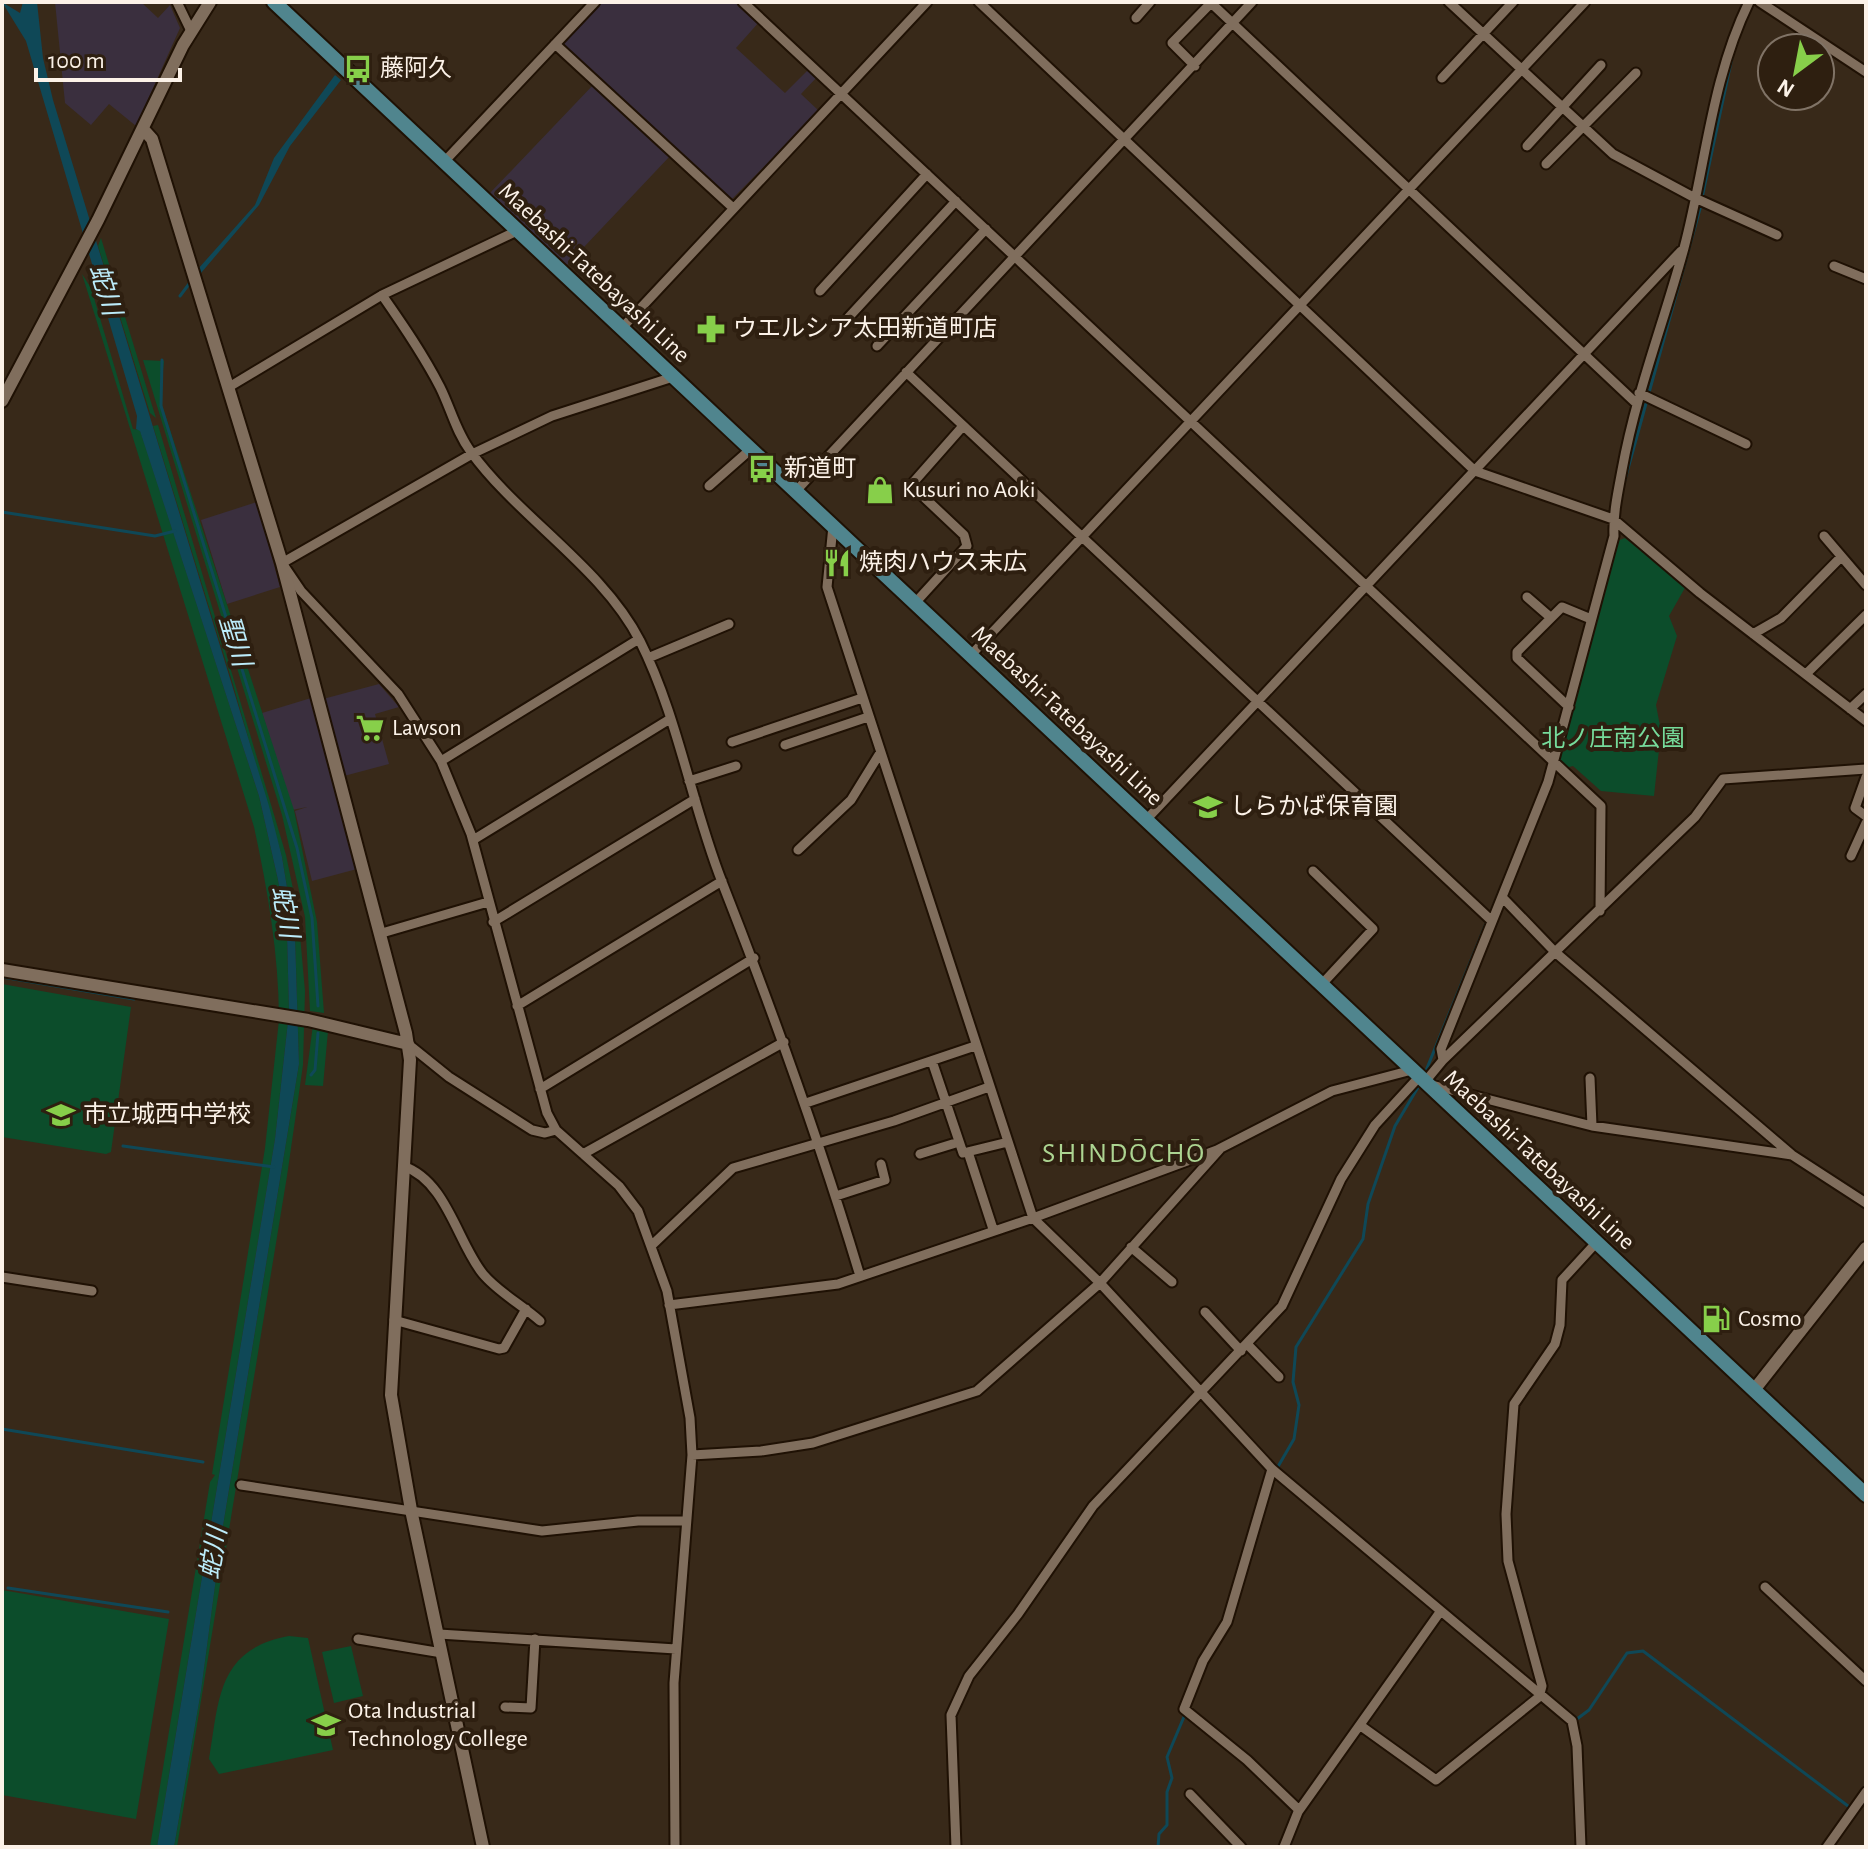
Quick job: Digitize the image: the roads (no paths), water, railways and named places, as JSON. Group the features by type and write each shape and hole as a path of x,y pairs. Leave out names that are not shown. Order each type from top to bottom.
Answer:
{"main road":[{"name":"Maebashi-Tatebayashi Line","path":"274,2 1866,1495"}],"street":[{"path":"177,2 191,31"},
{"path":"2,401 96,223 191,31 210,2"},
{"path":"443,163 595,2"},
{"path":"743,2 1601,806 1600,911"},
{"path":"621,329 927,2"},
{"path":"979,2 1475,471 1613,519 1753,634 1866,721"},
{"path":"1136,18 1150,2"},
{"path":"1195,66 1172,43 1210,2 1584,355 1637,398 1746,444"},
{"path":"796,491 1252,2"},
{"path":"1449,2 1613,154 1695,198 1777,235"},
{"path":"1442,78 1513,2"},
{"path":"971,655 1585,2"},
{"path":"1443,1060 1441,1049 1548,782 1614,536 1613,519 1637,398 1684,247 1721,77 1735,31 1749,2"},
{"path":"1760,2 1866,72"},
{"path":"555,44 732,207"},
{"path":"1527,146 1601,65"},
{"path":"1546,164 1636,73"},
{"path":"143,129 152,139 282,563 382,933 408,1044 391,1392 411,1510 483,1847"},
{"path":"820,291 927,174"},
{"path":"848,318 956,201"},
{"path":"877,346 986,229"},
{"path":"229,387 382,295 517,231"},
{"path":"1146,820 1684,247"},
{"path":"1834,266 1866,279"},
{"path":"382,295 427,363 453,424 472,454 569,552 622,612 639,639 670,719 722,881 754,958 821,1144 860,1276"},
{"path":"906,372 1492,921"},
{"path":"282,563 472,454 552,416 673,377"},
{"path":"915,603 967,546 964,535 911,485 963,426"},
{"path":"709,486 751,449"},
{"path":"833,526 827,587 1033,1218 1100,1283 1272,1469 1575,1726 1581,1847"},
{"path":"1824,536 1866,585"},
{"path":"1753,634 1781,618 1841,557"},
{"path":"282,563 301,591 398,694 441,761 473,840 540,1089 556,1130 631,1199 651,1246 669,1305 690,1418 692,1455 676,1649 675,1847"},
{"path":"1527,597 1550,617"},
{"path":"1569,707 1517,658 1517,652 1562,607 1591,619"},
{"path":"1806,674 1866,615"},
{"path":"648,658 729,624"},
{"path":"441,761 639,639"},
{"path":"1850,709 1866,694"},
{"path":"732,742 862,698"},
{"path":"785,745 868,717"},
{"path":"473,840 670,719"},
{"path":"798,850 851,800 880,753"},
{"path":"689,781 736,766"},
{"path":"956,1847 951,1715 969,1676 1018,1614 1093,1506 1282,1306 1341,1179 1375,1125 1418,1077 1443,1060 1695,817 1723,779 1866,769"},
{"path":"1866,777 1855,808 1866,816"},
{"path":"493,922 695,799"},
{"path":"1851,856 1866,823"},
{"path":"1313,871 1373,929 1322,984"},
{"path":"517,1006 722,881"},
{"path":"1502,897 1555,952 1792,1155 1866,1203"},
{"path":"382,933 488,902"},
{"path":"540,1089 754,958"},
{"path":"2,970 304,1019 408,1044 449,1077 532,1130 545,1133 556,1130"},
{"path":"583,1154 784,1042"},
{"path":"806,1103 975,1046"},
{"path":"932,1061 963,1153 1008,1142"},
{"path":"669,1305 838,1284 993,1229 1033,1218 1222,1147 1332,1091 1418,1077 1592,1126 1792,1155"},
{"path":"1590,1078 1592,1126"},
{"path":"651,1246 733,1168 821,1144 989,1087"},
{"path":"920,1154 959,1142"},
{"path":"692,1455 761,1451 813,1443 977,1391 1100,1283 1222,1147"},
{"path":"968,1152 993,1229"},
{"path":"836,1196 885,1180 881,1164"},
{"path":"403,1166 412,1169 434,1191 483,1274 540,1321"},
{"path":"1361,1726 1436,1780 1539,1697 1542,1686 1508,1561 1506,1514 1512,1413 1514,1404 1555,1344 1562,1280 1595,1244"},
{"path":"1131,1247 1172,1282"},
{"path":"1754,1390 1866,1248"},
{"path":"2,1277 92,1291"},
{"path":"394,1320 499,1349 504,1348 526,1309"},
{"path":"1205,1312 1279,1377"},
{"path":"1272,1469 1227,1622 1203,1661 1184,1709 1247,1760 1299,1810"},
{"path":"241,1485 542,1531 638,1521 686,1521"},
{"path":"1765,1587 1866,1681"},
{"path":"1284,1847 1299,1810 1440,1612"},
{"path":"439,1634 676,1649"},
{"path":"358,1639 442,1653"},
{"path":"505,1707 531,1708 535,1639"},
{"path":"1827,1847 1866,1792"},
{"path":"1190,1794 1241,1847"}],"water":[{"name":"蛇川","path":"2,2 20,13 23,2 37,2 43,58 53,100 269,806 282,857 295,936 299,1064 174,1847 157,1847 275,1139 289,1012 287,934 259,796 140,431 136,429 137,416 26,41"},
{"path":"335,75 341,80 290,146 259,205 201,273 198,269 255,205 274,158"}],"waterway":[{"path":"1702,198 1733,53"},
{"path":"1624,483 1701,205"},
{"name":"聖川","path":"180,296 189,284"},
{"name":"聖川","path":"162,360 161,406 297,848 312,918 318,1006"},
{"path":"2,512 155,536 175,531"},
{"path":"1490,914 1513,858"},
{"path":"1425,1073 1487,921"},
{"path":"2,977 134,999"},
{"name":"聖川","path":"311,1075 315,1070 318,1033"},
{"path":"1276,1470 1294,1439 1299,1405 1293,1382 1296,1347 1363,1239 1368,1204 1395,1126 1420,1084"},
{"path":"123,1146 274,1167"},
{"path":"2,1429 203,1462"},
{"path":"8,1588 168,1612"},
{"path":"1577,1719 1589,1710 1627,1653 1643,1651 1848,1806"},
{"path":"1158,1847 1159,1834 1167,1825 1167,1792 1172,1778 1167,1757 1186,1712"}],"place":[{"name":"藤阿久","path":"358,69"},
{"name":"ウエルシア太田新道町店","path":"711,329"},
{"name":"新道町","path":"762,469"},
{"name":"Kusuri no Aoki","path":"880,490"},
{"name":"焼肉ハウス末広","path":"837,563"},
{"name":"Lawson","path":"370,728"},
{"name":"しらかば保育園","path":"1208,807"},
{"name":"市立城西中学校","path":"61,1115"},
{"name":"Cosmo","path":"1716,1319"},
{"name":"Ota Industrial Technology College","path":"326,1725"}],"district":[{"name":"SHINDŌCHŌ","path":"1124,1154"}],"park label":[{"name":"北ノ庄南公園","path":"1613,739"}]}
